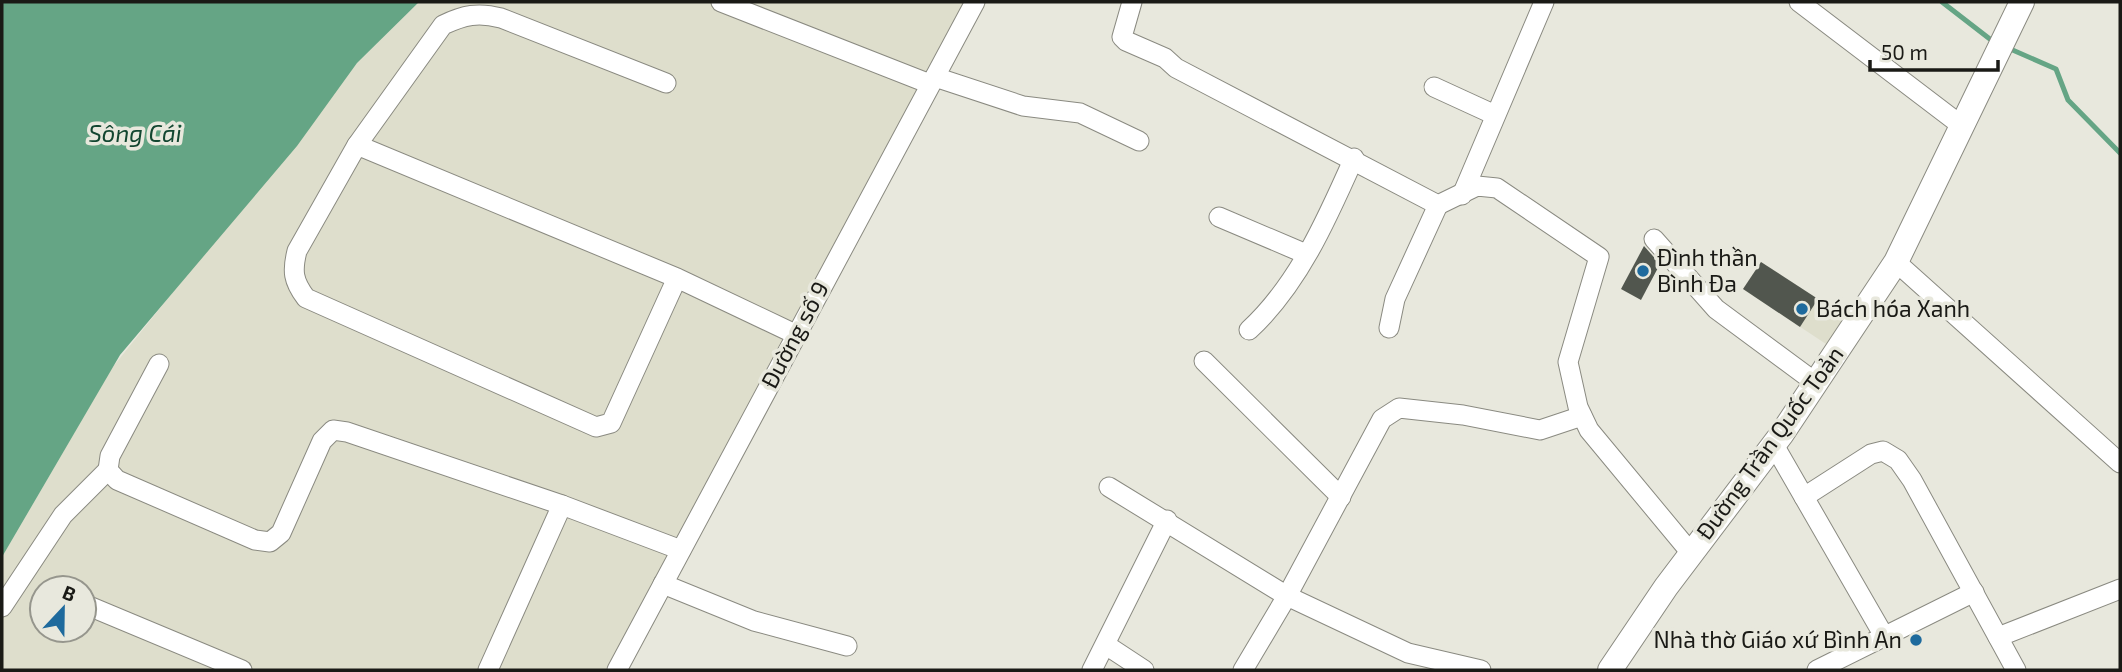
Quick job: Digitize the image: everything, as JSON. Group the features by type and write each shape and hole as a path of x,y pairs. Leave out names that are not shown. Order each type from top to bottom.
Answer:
{"main road":[{"name":"Đường Trần Quốc Toản","path":"1610,670 1691,553 1774,445 1896,262 2018,11"}],"street":[{"path":"720,2 746,6 932,80 1023,106 1080,113 1139,141"},
{"name":"Đường số 9","path":"617,670 975,2"},
{"path":"1132,2 1122,37 1126,41 1165,58 1176,68 1354,158 1438,205"},
{"path":"1462,195 1544,2"},
{"path":"1799,2 1962,126"},
{"path":"666,83 482,13 462,16 443,25 357,145 297,251 292,270 296,285 306,298 596,427 611,422 677,278"},
{"path":"1434,87 1495,115"},
{"path":"357,145 677,278 795,334"},
{"path":"1249,330 1274,306 1306,254 1331,210 1354,158"},
{"path":"1390,328 1395,299 1438,205 1477,186 1497,188 1598,257 1568,362 1583,416 1589,430 1647,504 1691,553"},
{"path":"1219,217 1306,254"},
{"path":"1654,239 1716,309 1816,383"},
{"path":"1896,262 2120,463"},
{"path":"1204,361 1341,497"},
{"path":"2,607 63,516 108,470 110,456 159,364"},
{"path":"1243,670 1287,596 1382,419 1399,408 1463,415 1540,430 1583,416"},
{"path":"108,470 117,480 256,540 270,542 281,533 322,441 333,430 347,432 562,505 681,550"},
{"path":"1774,445 1884,636"},
{"path":"1804,497 1871,454 1890,454 1912,480 2016,670"},
{"path":"1108,487 1167,520 1287,596 1408,653 1481,670"},
{"path":"488,670 562,505"},
{"path":"1092,670 1167,520"},
{"path":"663,584 746,618 847,646"},
{"path":"1998,637 2120,589"},
{"path":"1817,670 1843,664 1884,636 1974,593"},
{"path":"98,610 242,670"},
{"path":"1106,645 1144,670"}],"shaded area":[{"path":"419,2 968,2 611,670 2,670 2,557 112,368 357,63"},
{"name":"Bách hóa Xanh","path":"1761,262 1847,318 1829,346 1743,289"}],"water":[{"name":"Sông Cái","path":"2,2 419,2 357,63 297,146 120,355 2,557"}],"building":[{"name":"Đình thần Bình Đa","path":"1644,246 1660,264 1641,300 1621,289"},
{"name":"Bách hóa Xanh","path":"1761,262 1818,299 1800,327 1743,289"}],"waterway":[{"path":"1942,2 1995,43"},
{"path":"2008,48 2056,69 2068,100 2120,153"}],"place":[{"name":"Đình thần Bình Đa","path":"1643,271"},
{"name":"Bách hóa Xanh","path":"1802,309"},
{"name":"Nhà thờ Giáo xứ Bình An","path":"1916,640"}]}
